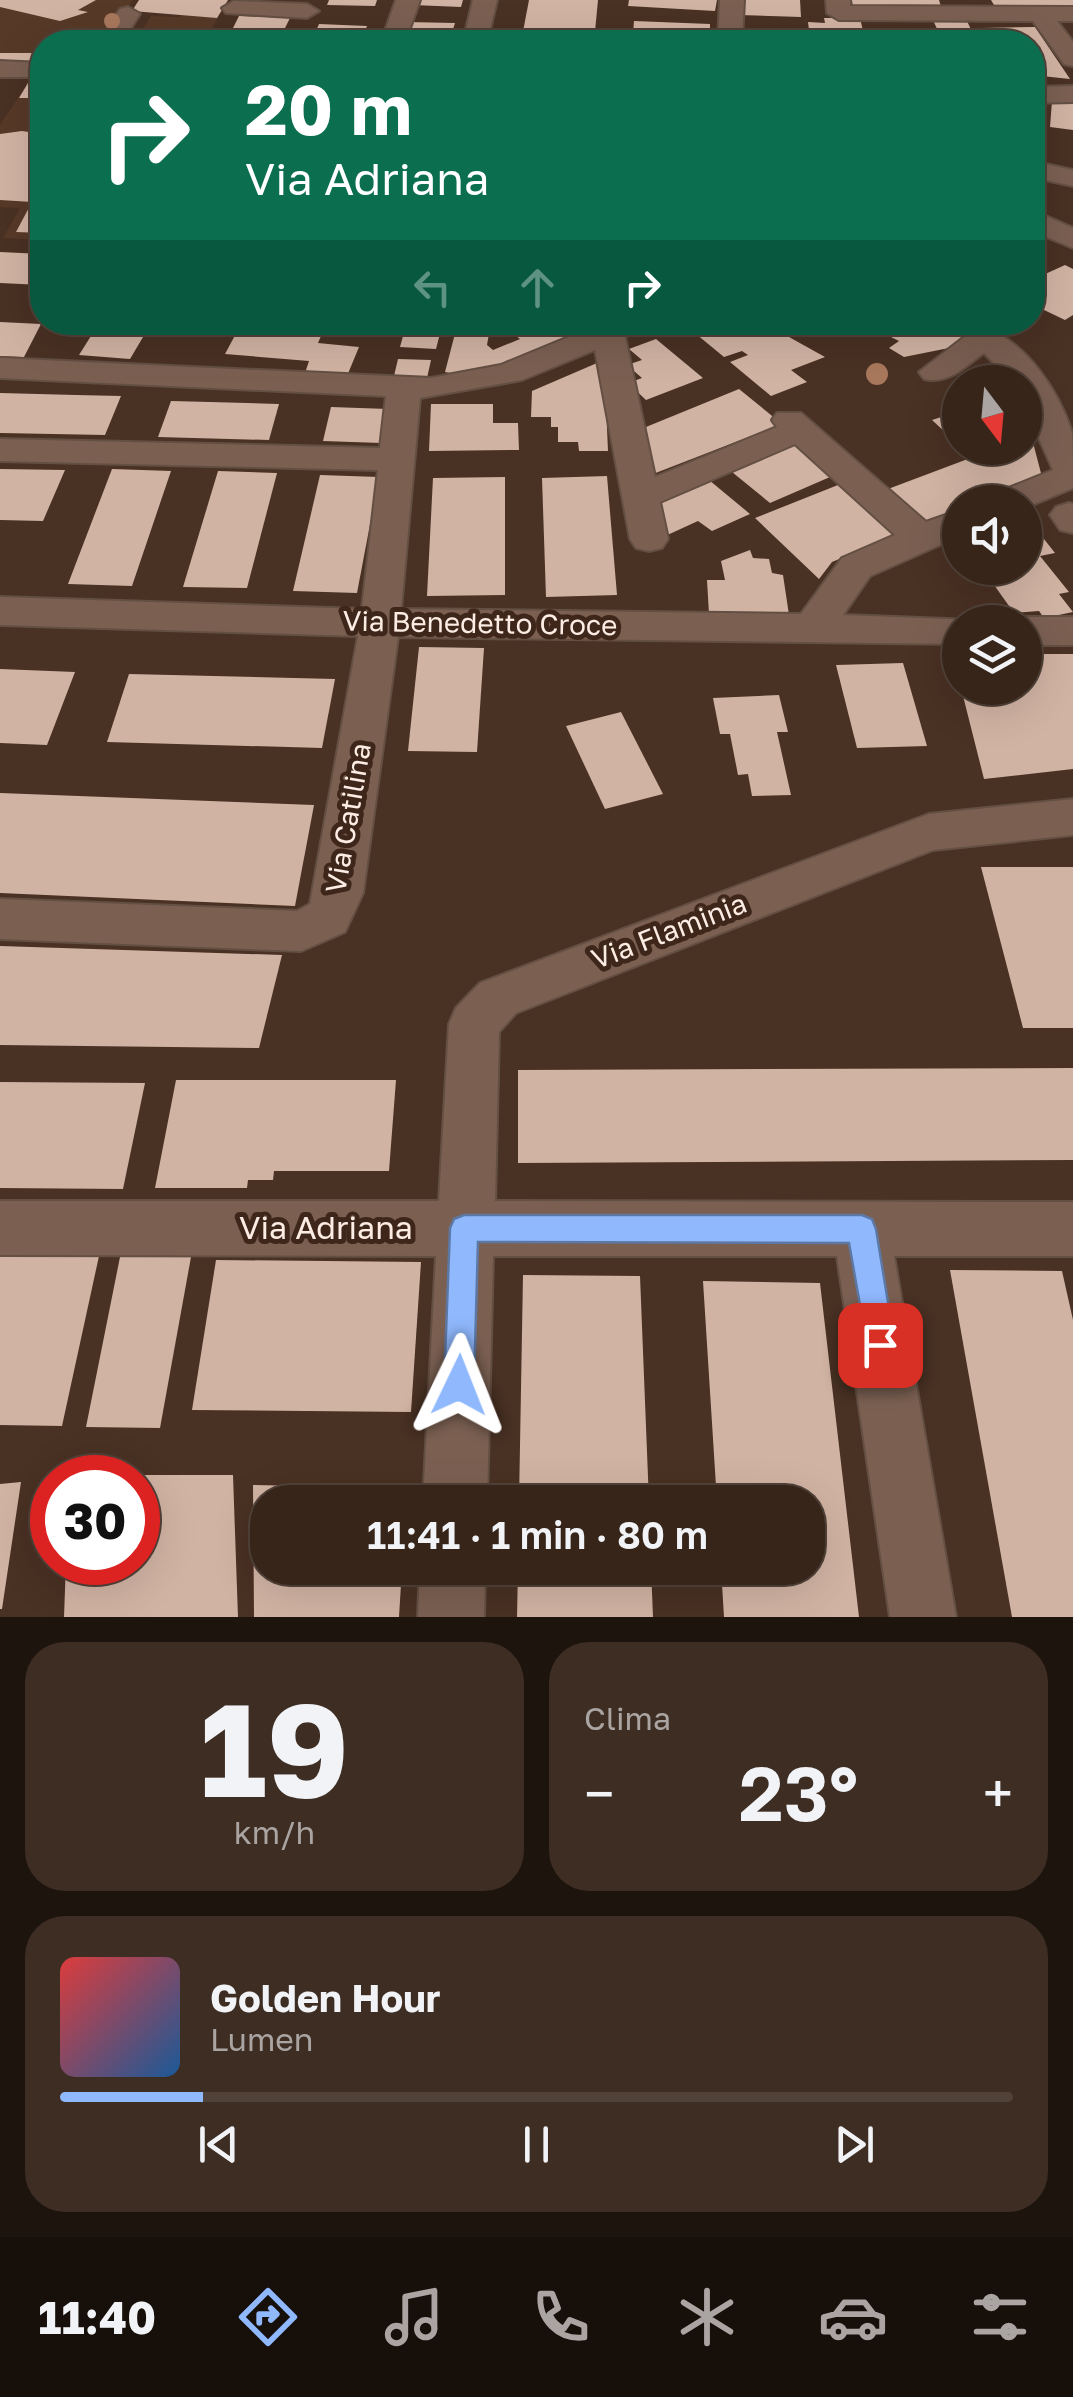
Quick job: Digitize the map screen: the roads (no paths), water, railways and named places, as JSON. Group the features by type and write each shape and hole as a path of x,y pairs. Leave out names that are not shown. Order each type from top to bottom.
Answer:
{"street":[{"path":"397,30 408,0"},
{"path":"478,30 486,0"},
{"path":"731,30 732,0"},
{"path":"839,6 1073,14"},
{"path":"232,11 305,14"},
{"path":"118,30 128,14"},
{"path":"1040,14 1073,59"},
{"path":"0,69 30,70"},
{"path":"1045,95 1073,94"},
{"path":"1045,172 1073,178"},
{"path":"1045,225 1073,239"},
{"path":"0,368 450,387 510,374 604,335"},
{"path":"622,335 649,538"},
{"path":"946,365 983,338 1003,348 1015,365"},
{"path":"936,372 942,368"},
{"path":"1042,386 1073,384"},
{"name":"Via Catilina","path":"0,919 301,931 328,918 338,893 380,623 404,388"},
{"path":"1042,412 1073,475 1042,488"},
{"path":"644,495 787,428 921,538"},
{"path":"0,450 398,459"},
{"path":"812,628 856,567 942,529"},
{"name":"Via Benedetto Croce","path":"0,612 380,623 942,630"},
{"path":"1042,631 1073,632"},
{"name":"Via Flaminia","path":"456,1485 474,1024 498,998 929,832 1073,817"},
{"name":"Via Adriana","path":"0,1228 1073,1229"},
{"path":"862,1229 923,1617"},
{"path":"451,1617 452,1585"}]}
